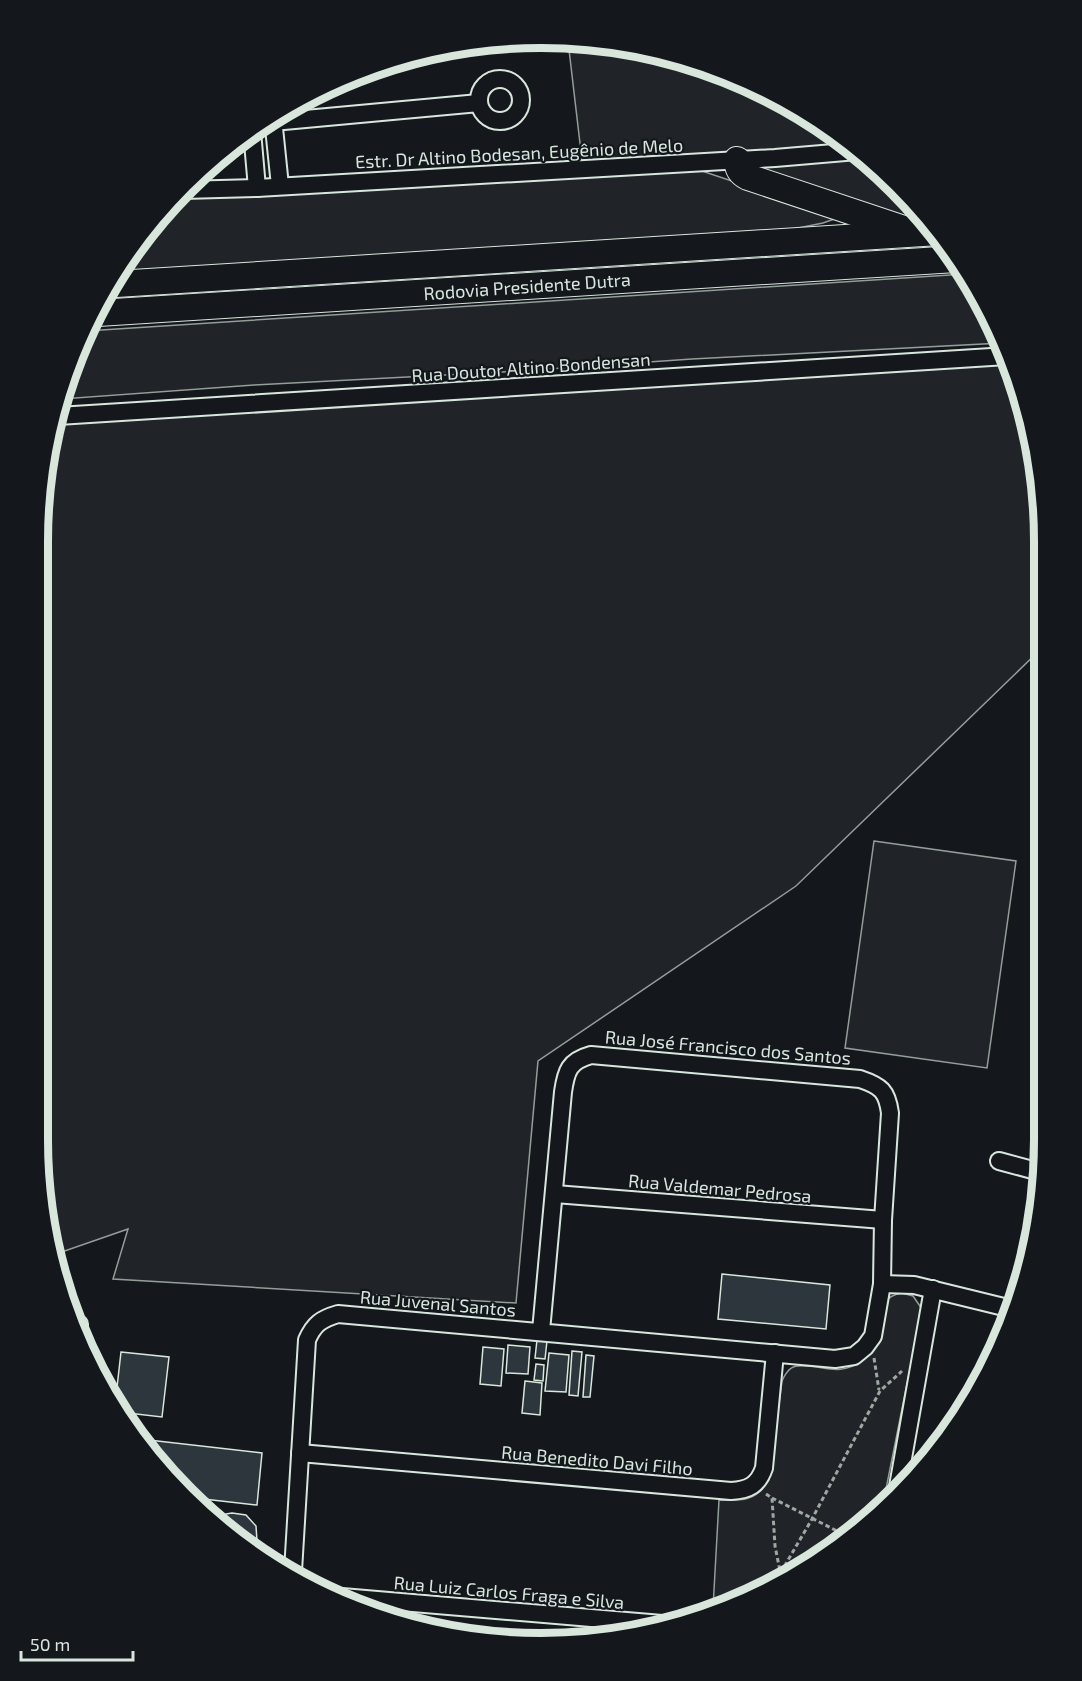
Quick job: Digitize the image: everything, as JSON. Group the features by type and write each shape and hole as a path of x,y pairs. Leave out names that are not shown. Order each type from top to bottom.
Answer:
{"highway":[{"path":"737,160 738,168 748,177 925,232"},
{"name":"Rodovia Presidente Dutra","path":"120,284 926,233"},
{"name":"Rodovia Presidente Dutra","path":"105,312 946,260"}],"street":[{"path":"287,119 479,103"},
{"path":"274,127 280,186"},
{"path":"253,141 257,188"},
{"name":"Estr. Dr Altino Bodesan, Eugênio de Melo","path":"195,190 257,188 844,152"},
{"name":"Rua Doutor Altino Bondensan","path":"64,416 998,357"},
{"name":"Rua José Francisco dos Santos","path":"541,1331 565,1080 570,1067 578,1058 591,1055 860,1079 876,1085 888,1097 890,1113 885,1176 882,1284 873,1336 865,1347"},
{"path":"999,1161 1033,1170"},
{"name":"Rua Valdemar Pedrosa","path":"555,1194 883,1220"},
{"path":"882,1284 914,1285 1004,1307"},
{"path":"899,1479 933,1289"},
{"name":"Rua Juvenal Santos","path":"292,1566 307,1340 312,1327 323,1318 338,1314 844,1359 854,1356 865,1347"},
{"path":"755,1485 764,1468 775,1353"},
{"name":"Rua Benedito Davi Filho","path":"300,1453 731,1491 743,1491 755,1485"},
{"name":"Rua Luiz Carlos Fraga e Silva","path":"361,1599 643,1622"}],"path":[{"path":"781,1571 812,1520 880,1391 874,1359 865,1347"},
{"path":"755,1485 772,1498 839,1532"},
{"path":"772,1498 775,1546 780,1571"}],"shaded area":[{"path":"569,49 637,57 669,65 730,86 788,114 841,150 678,163 840,217 823,223 704,247 120,284 150,241 195,189 583,169"},
{"path":"844,152 890,192 920,227 742,174 775,158"},
{"path":"956,275 992,344 254,385 69,398 96,330"},
{"path":"1000,363 1017,413 1030,477 1034,541 1034,656 796,886 538,1061 516,1303 113,1279 128,1229 61,1252 49,1172 48,541 52,477 65,413"},
{"path":"874,841 1016,861 987,1068 845,1048"},
{"path":"902,1293 913,1296 922,1309 885,1493 841,1531 788,1567 713,1601 719,1500 754,1496 769,1480 782,1381 790,1369 795,1366 837,1370 862,1361 878,1341 886,1302"}],"building":[{"path":"722,1274 830,1285 826,1329 718,1319"},
{"path":"537,1340 547,1341 545,1359 535,1358"},
{"path":"508,1345 530,1347 528,1374 506,1373"},
{"path":"483,1347 504,1349 501,1386 480,1384"},
{"path":"572,1351 582,1352 578,1396 569,1395"},
{"path":"121,1352 169,1357 162,1417 131,1413 117,1390"},
{"path":"549,1353 569,1355 566,1392 545,1391"},
{"path":"586,1355 594,1356 590,1397 583,1397"},
{"path":"536,1364 544,1365 543,1381 534,1380"},
{"path":"525,1381 542,1383 540,1415 522,1413"},
{"path":"150,1440 262,1453 257,1505 203,1499"},
{"path":"226,1514 246,1515 256,1526 256,1542 223,1517"}]}
